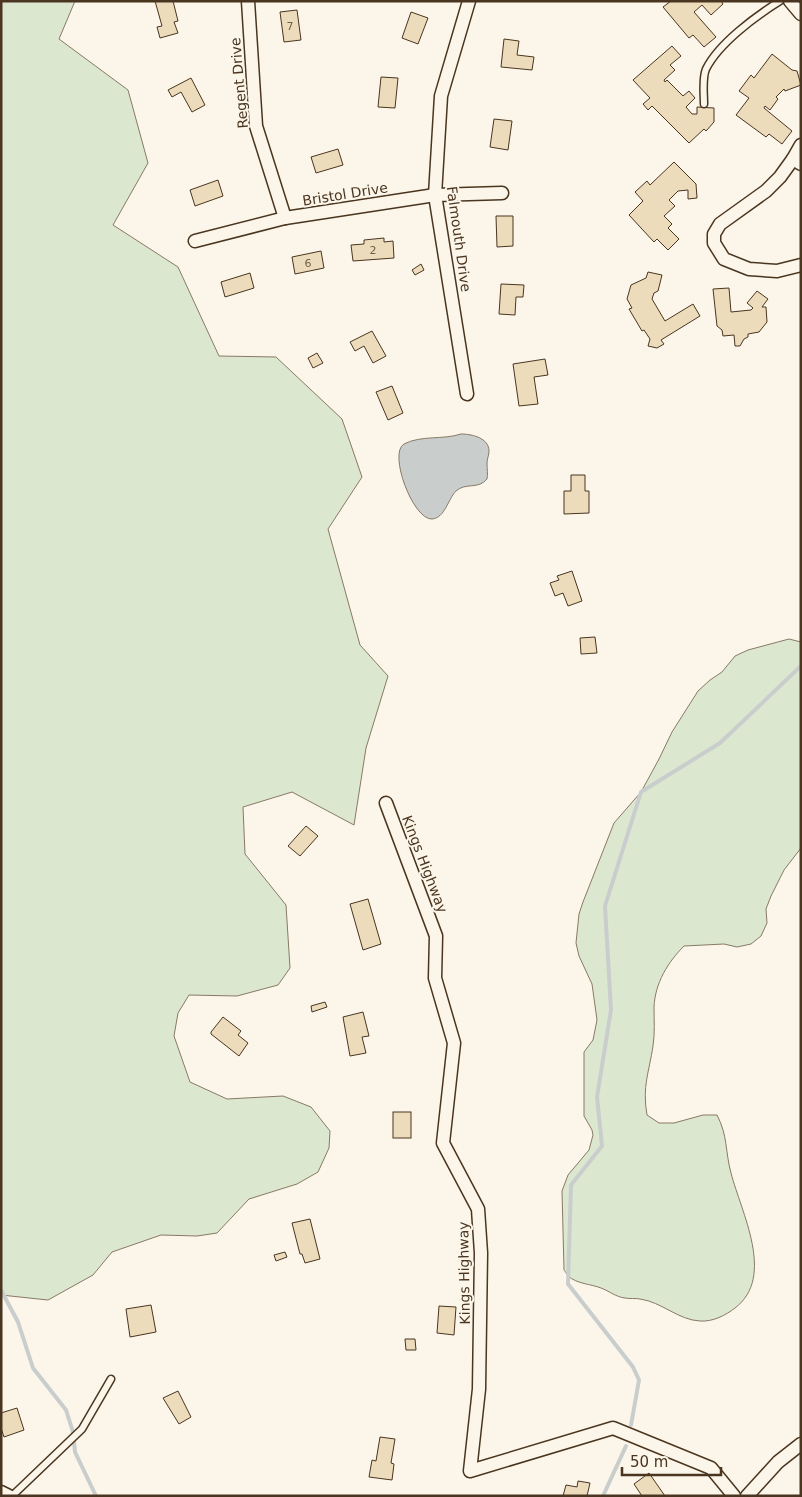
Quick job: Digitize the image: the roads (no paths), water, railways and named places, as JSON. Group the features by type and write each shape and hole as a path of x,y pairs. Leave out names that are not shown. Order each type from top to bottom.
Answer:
{"street":[{"name":"Regent Drive","path":"248,1 256,126 285,218"},
{"name":"Falmouth Drive","path":"467,394 435,195 441,96 469,1"},
{"path":"790,1 801,14"},
{"path":"801,145 797,162 766,191 720,224 714,234 714,243 724,259 749,269 777,271 801,265"},
{"name":"Bristol Drive","path":"194,241 285,218 435,195 502,193"},
{"name":"Kings Highway","path":"386,803 436,936 435,978 454,1043 443,1143 478,1209 481,1253 479,1389 470,1471 613,1428 712,1468 734,1496"},
{"path":"747,1496 778,1462 801,1444"},
{"path":"1,1492 10,1496"}],"lane":[{"path":"704,104 705,71 715,56 739,31 761,13 780,1"},
{"path":"10,1496 82,1430 111,1379"}],"waterway":[{"path":"631,1425 639,1380 633,1367 568,1284 571,1185 602,1146 597,1097 611,1010 605,906 641,792 720,743 801,666"},
{"path":"1,1290 18,1322 33,1368 66,1410 73,1432 75,1452 96,1496"},
{"path":"603,1496 626,1446"}]}
